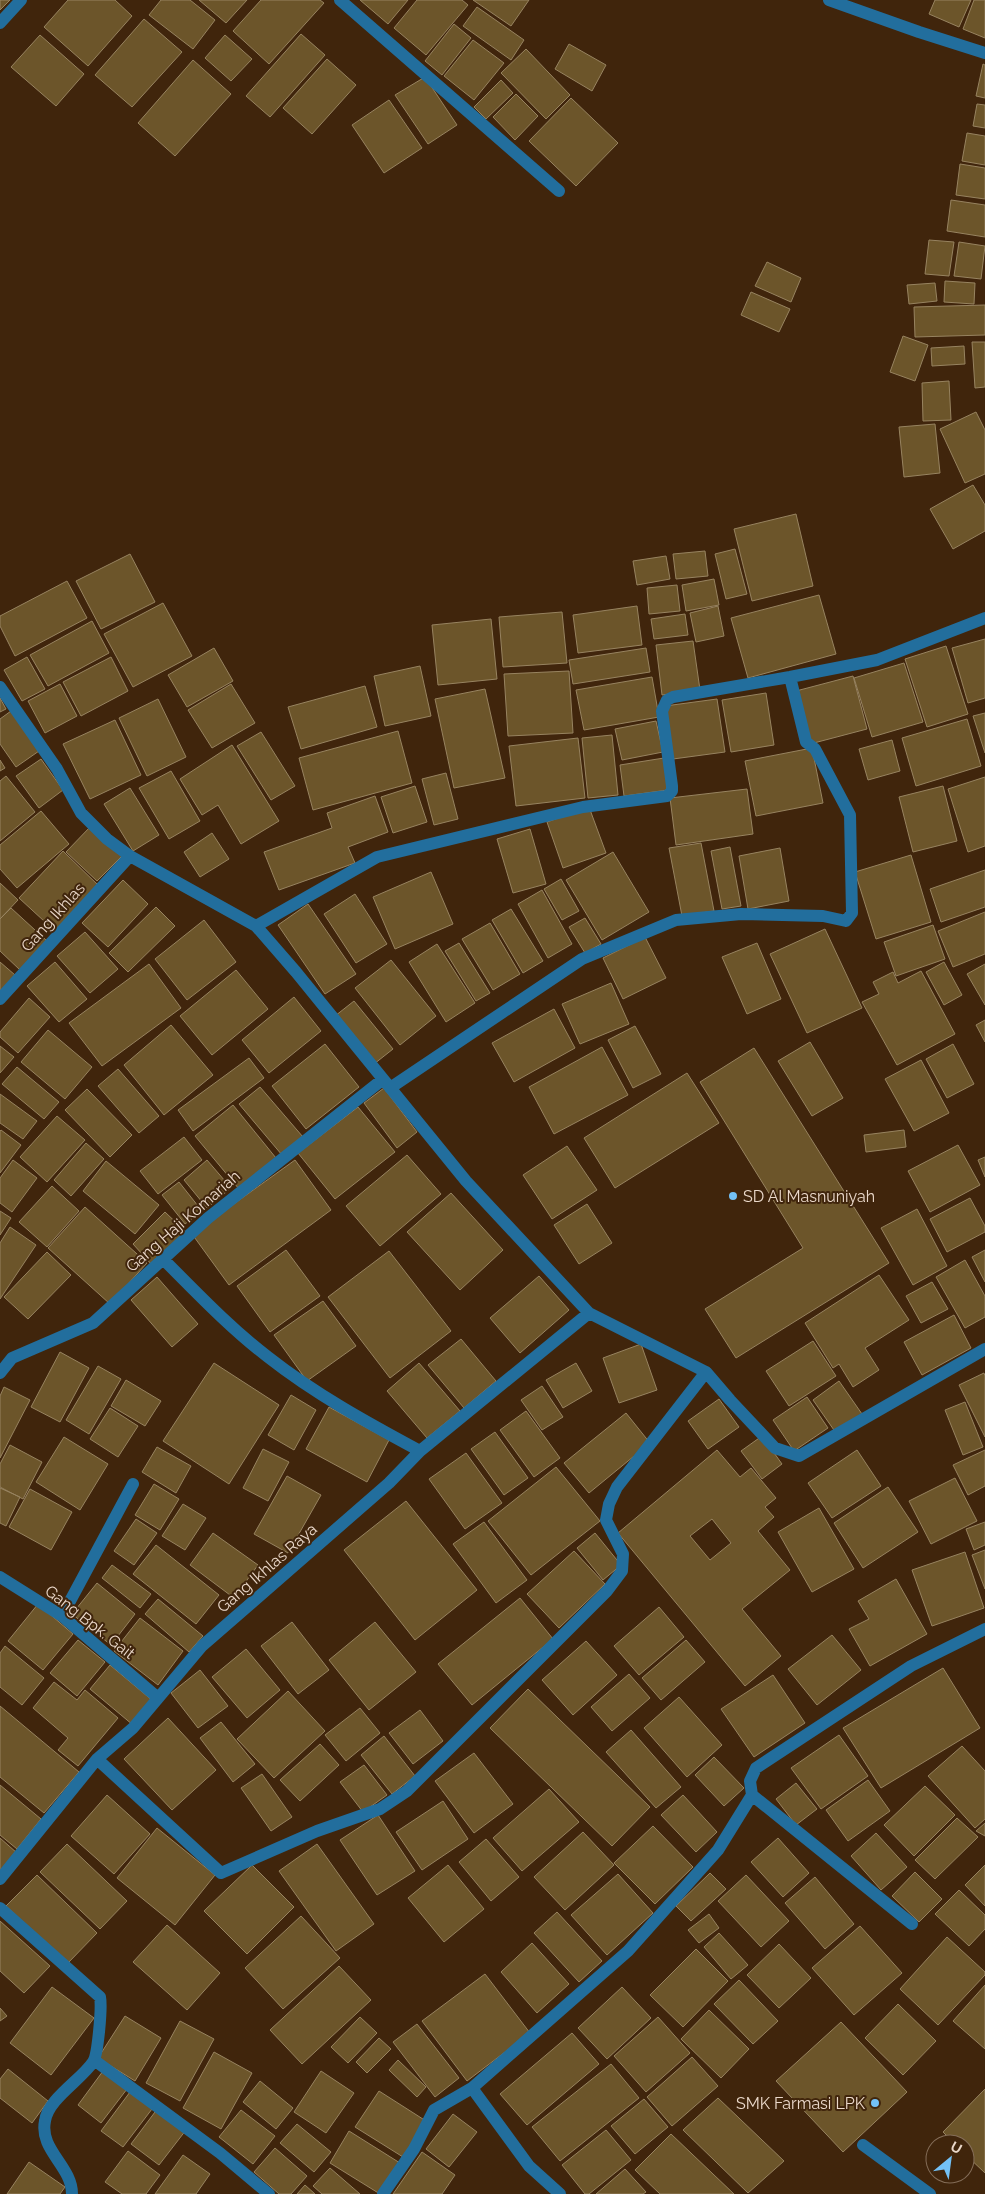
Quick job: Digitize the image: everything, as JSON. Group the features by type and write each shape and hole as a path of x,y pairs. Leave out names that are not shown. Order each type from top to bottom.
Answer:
{"street":[{"path":"0,24 20,0"},
{"path":"340,0 559,191"},
{"path":"829,0 985,53"},
{"path":"256,926 377,857 583,807 667,796 672,791 672,786 662,711 667,700 672,697 790,678 877,660 985,618"},
{"name":"Gang Haji Komariah","path":"0,1374 12,1358 93,1323 208,1218 386,1084 582,959 676,920 741,914 823,916 846,921 852,912 850,815 815,749 806,742 790,678"},
{"path":"0,687 57,769 81,812 107,839 130,856 256,926 296,972 466,1181 588,1314 706,1372 776,1448 799,1456 985,1349"},
{"name":"Gang Ikhlas","path":"0,1000 130,856"},
{"path":"162,1258 229,1324 268,1357 348,1412 420,1451"},
{"name":"Gang Ikhlas Raya","path":"0,1879 97,1759 133,1728 157,1697 202,1646 389,1483 420,1451 588,1314"},
{"path":"97,1759 221,1873 317,1831 380,1809 407,1791 607,1591 622,1571 623,1554 606,1520 609,1504 617,1486 706,1372"},
{"path":"62,1616 133,1484"},
{"name":"Gang Bpk. Gait","path":"0,1576 62,1616 157,1697"},
{"path":"383,2194 414,2149 434,2110 472,2088 628,1951 718,1850 752,1796 750,1781 756,1768 911,1666 985,1628"},
{"path":"752,1796 912,1924"},
{"path":"0,1908 100,1997 100,2018 94,2060 50,2108 45,2119 46,2139 72,2185 72,2194"},
{"path":"94,2060 220,2153 269,2194"},
{"path":"472,2088 529,2166 560,2194"},
{"path":"863,2145 930,2194"}],"building":[{"path":"0,0 10,0 0,10"},
{"path":"68,0 115,0 132,16 88,66 44,27"},
{"path":"161,0 190,0 215,20 193,49 149,15"},
{"path":"199,0 247,0 226,23"},
{"path":"261,0 320,0 324,3 269,64 233,31"},
{"path":"360,0 408,0 388,24"},
{"path":"417,0 462,0 468,5 426,55 394,28"},
{"path":"473,0 529,0 511,26"},
{"path":"935,0 971,0 959,27 929,14"},
{"path":"974,0 985,0 985,38 963,29"},
{"path":"477,7 524,40 511,60 463,26"},
{"path":"144,19 182,52 132,107 95,75"},
{"path":"454,24 471,38 442,75 425,61"},
{"path":"301,34 325,55 270,117 246,96"},
{"path":"40,35 84,74 56,106 11,67"},
{"path":"225,35 252,59 231,81 205,58"},
{"path":"473,40 504,63 474,100 444,76"},
{"path":"569,44 606,65 592,91 555,69"},
{"path":"526,49 570,95 546,119 501,73"},
{"path":"327,59 356,85 312,134 283,108"},
{"path":"193,60 231,94 175,156 138,123"},
{"path":"983,64 985,65 985,98 976,96"},
{"path":"425,77 457,125 428,144 395,95"},
{"path":"501,80 513,93 486,119 474,107"},
{"path":"516,94 538,116 515,140 493,117"},
{"path":"571,98 618,143 576,186 529,141"},
{"path":"389,100 422,148 384,173 352,125"},
{"path":"977,104 985,105 985,128 973,126"},
{"path":"967,133 985,136 985,165 962,161"},
{"path":"960,164 985,168 985,199 956,195"},
{"path":"951,200 985,205 985,237 947,231"},
{"path":"929,240 954,242 949,276 925,274"},
{"path":"959,242 985,246 981,279 954,276"},
{"path":"767,262 801,278 791,302 755,286"},
{"path":"945,281 975,283 974,304 944,302"},
{"path":"935,283 937,301 909,304 907,285"},
{"path":"751,292 790,309 779,332 741,315"},
{"path":"985,305 985,335 915,337 914,307"},
{"path":"903,336 928,345 915,381 890,372"},
{"path":"972,342 985,342 985,387 975,388"},
{"path":"964,346 965,364 932,366 931,348"},
{"path":"949,381 951,420 923,421 922,383"},
{"path":"976,412 985,430 985,474 965,483 940,429"},
{"path":"935,424 940,473 904,477 899,427"},
{"path":"973,485 985,505 985,531 953,549 930,509"},
{"path":"796,514 813,586 752,601 734,529"},
{"path":"735,549 747,594 726,599 715,554"},
{"path":"705,551 708,576 676,579 673,554"},
{"path":"130,554 155,602 101,629 76,581"},
{"path":"666,556 670,579 637,585 633,561"},
{"path":"714,579 719,605 686,611 682,585"},
{"path":"67,581 87,618 15,656 0,626 0,616"},
{"path":"677,585 680,611 649,614 647,588"},
{"path":"819,595 836,654 748,678 731,618"},
{"path":"163,603 192,656 133,687 104,634"},
{"path":"637,606 642,645 578,653 573,615"},
{"path":"718,606 724,636 696,642 690,613"},
{"path":"562,612 567,663 503,667 499,617"},
{"path":"685,614 688,635 654,639 651,619"},
{"path":"491,619 497,679 438,685 432,625"},
{"path":"92,621 109,653 48,686 30,655"},
{"path":"985,639 985,698 968,703 952,648"},
{"path":"693,641 700,690 662,695 656,645"},
{"path":"946,646 968,714 927,727 905,659"},
{"path":"214,648 233,681 187,707 168,675"},
{"path":"646,648 650,672 573,684 569,660"},
{"path":"27,657 45,689 22,701 4,670"},
{"path":"111,657 128,691 81,716 63,682"},
{"path":"904,663 923,722 872,737 854,678"},
{"path":"420,666 431,716 385,726 374,676"},
{"path":"569,671 573,733 508,736 504,674"},
{"path":"853,676 867,729 810,744 796,691"},
{"path":"652,677 659,717 584,730 576,690"},
{"path":"60,684 77,716 45,733 28,701"},
{"path":"231,684 255,723 212,748 188,710"},
{"path":"365,686 377,727 301,749 288,707"},
{"path":"485,689 505,778 454,788 435,699"},
{"path":"766,693 774,745 731,752 722,700"},
{"path":"0,698 6,709 0,712"},
{"path":"158,699 186,757 147,776 119,718"},
{"path":"717,699 725,752 673,759 665,706"},
{"path":"11,711 39,751 16,767 0,744 0,719"},
{"path":"985,713 985,753 973,716"},
{"path":"967,719 981,766 916,786 902,738"},
{"path":"115,720 141,775 90,799 63,744"},
{"path":"656,721 663,752 622,760 615,729"},
{"path":"398,731 412,783 313,810 299,758"},
{"path":"261,732 295,786 271,800 237,746"},
{"path":"612,735 618,795 588,798 582,738"},
{"path":"578,738 585,798 516,806 509,746"},
{"path":"892,740 900,771 868,780 859,749"},
{"path":"232,745 279,821 241,844 218,805 202,815 180,779"},
{"path":"812,748 823,803 756,816 745,761"},
{"path":"664,758 668,790 624,796 620,765"},
{"path":"41,759 63,790 39,808 16,776"},
{"path":"0,760 5,768 0,771"},
{"path":"171,771 200,821 169,839 139,788"},
{"path":"446,773 458,819 434,825 422,779"},
{"path":"6,776 35,812 0,841 0,781"},
{"path":"985,777 985,846 968,852 948,789"},
{"path":"415,786 427,822 393,833 381,797"},
{"path":"943,786 957,841 913,852 899,797"},
{"path":"130,788 159,835 133,851 104,804"},
{"path":"747,789 753,834 676,845 670,798"},
{"path":"375,796 388,832 348,847 355,863 279,890 264,852 332,828 327,813"},
{"path":"589,807 606,853 563,868 547,822"},
{"path":"41,811 69,844 17,888 0,869 0,845"},
{"path":"91,826 122,856 97,881 66,852"},
{"path":"530,829 546,884 513,893 497,839"},
{"path":"212,833 229,859 200,877 184,852"},
{"path":"701,843 714,911 682,916 669,848"},
{"path":"730,847 741,906 722,909 711,851"},
{"path":"780,848 789,901 748,909 739,856"},
{"path":"63,851 100,887 57,933 19,898"},
{"path":"613,852 649,912 602,940 566,880"},
{"path":"911,855 931,922 876,939 855,872"},
{"path":"985,870 985,907 941,922 930,889"},
{"path":"431,872 453,924 395,949 373,897"},
{"path":"561,879 579,911 562,920 544,889"},
{"path":"123,880 148,904 108,947 82,923"},
{"path":"0,883 18,900 0,919"},
{"path":"542,890 572,944 548,958 518,904"},
{"path":"355,894 387,944 356,963 324,914"},
{"path":"308,904 356,974 325,994 278,925"},
{"path":"156,907 175,926 128,972 109,953"},
{"path":"11,908 47,941 20,970 0,951 0,919"},
{"path":"511,909 543,961 523,973 492,920"},
{"path":"985,912 985,954 953,967 938,931"},
{"path":"585,918 601,944 585,953 569,927"},
{"path":"204,920 236,962 187,1000 155,959"},
{"path":"490,923 520,974 493,990 462,939"},
{"path":"933,925 945,959 896,976 884,942"},
{"path":"825,929 862,1008 807,1033 770,954"},
{"path":"85,932 118,969 90,993 57,956"},
{"path":"645,937 666,978 623,999 603,958"},
{"path":"459,943 490,993 476,1001 445,951"},
{"path":"757,943 781,999 747,1014 722,957"},
{"path":"437,944 475,1003 446,1022 409,962"},
{"path":"391,960 436,1016 400,1045 355,988"},
{"path":"0,962 15,975 0,992"},
{"path":"55,962 87,999 59,1022 27,986"},
{"path":"944,962 962,995 944,1005 926,972"},
{"path":"149,964 181,1008 102,1066 69,1023"},
{"path":"985,964 985,1005 967,974"},
{"path":"236,970 268,1009 212,1055 180,1016"},
{"path":"921,971 955,1034 897,1065 862,1002 879,994 873,982 893,972 898,983"},
{"path":"611,983 629,1024 580,1044 562,1004"},
{"path":"294,997 321,1031 269,1073 242,1040"},
{"path":"29,998 50,1017 18,1053 0,1037 0,1032"},
{"path":"354,1001 393,1049 374,1064 335,1016"},
{"path":"554,1009 575,1048 514,1082 492,1043"},
{"path":"985,1020 985,1042 976,1025"},
{"path":"171,1025 213,1075 164,1115 124,1065"},
{"path":"635,1026 661,1074 633,1088 608,1040"},
{"path":"48,1030 92,1067 65,1099 21,1062"},
{"path":"810,1042 843,1098 812,1116 778,1061"},
{"path":"325,1044 359,1087 306,1129 272,1086"},
{"path":"953,1044 974,1084 947,1098 926,1059"},
{"path":"0,1046 14,1057 0,1073"},
{"path":"602,1047 628,1095 554,1134 529,1087"},
{"path":"754,1048 889,1263 736,1358 705,1309 803,1248 700,1082"},
{"path":"249,1058 264,1078 193,1131 178,1110"},
{"path":"921,1060 949,1113 914,1131 885,1079"},
{"path":"17,1067 59,1102 44,1119 2,1084"},
{"path":"118,1069 159,1116 139,1133 98,1086"},
{"path":"687,1073 719,1123 615,1188 584,1138"},
{"path":"260,1087 303,1137 282,1155 239,1104"},
{"path":"384,1088 417,1132 397,1148 364,1103"},
{"path":"87,1089 132,1135 110,1157 65,1110"},
{"path":"0,1094 37,1121 23,1139 0,1123"},
{"path":"233,1105 276,1158 239,1189 195,1136"},
{"path":"358,1107 395,1152 335,1199 298,1153"},
{"path":"57,1116 85,1140 47,1182 20,1157"},
{"path":"904,1130 906,1147 866,1152 864,1135"},
{"path":"0,1131 21,1145 0,1173"},
{"path":"184,1137 202,1160 158,1194 140,1171"},
{"path":"86,1143 104,1159 71,1196 54,1180"},
{"path":"958,1145 980,1185 930,1212 908,1171"},
{"path":"567,1146 597,1190 552,1219 523,1175"},
{"path":"407,1155 441,1194 380,1246 346,1206"},
{"path":"985,1157 985,1177 978,1160"},
{"path":"13,1160 37,1178 12,1212 0,1203 0,1178"},
{"path":"207,1160 231,1188 207,1208 184,1180"},
{"path":"295,1160 331,1210 229,1285 192,1234"},
{"path":"106,1161 159,1205 135,1234 83,1191"},
{"path":"179,1182 202,1211 185,1224 162,1195"},
{"path":"52,1186 79,1211 47,1247 19,1222"},
{"path":"451,1193 503,1250 460,1290 407,1232"},
{"path":"970,1198 985,1226 985,1232 947,1252 930,1219"},
{"path":"587,1204 612,1243 579,1264 554,1225"},
{"path":"85,1207 147,1263 110,1304 48,1248"},
{"path":"917,1209 947,1266 913,1285 881,1228"},
{"path":"0,1211 11,1218 0,1235"},
{"path":"165,1212 186,1232 152,1265 133,1244"},
{"path":"10,1227 36,1245 0,1299 0,1243"},
{"path":"286,1250 320,1296 270,1332 237,1286"},
{"path":"985,1250 985,1282 972,1257"},
{"path":"389,1251 451,1331 390,1378 328,1297"},
{"path":"47,1252 71,1275 28,1319 4,1297"},
{"path":"965,1260 985,1296 985,1317 965,1328 936,1277"},
{"path":"879,1275 909,1320 865,1348 879,1370 853,1387 839,1364 833,1368 805,1323"},
{"path":"539,1276 569,1310 520,1353 490,1318"},
{"path":"157,1277 198,1324 172,1347 131,1300"},
{"path":"932,1282 948,1309 921,1323 906,1296"},
{"path":"323,1301 356,1346 307,1381 274,1335"},
{"path":"954,1315 971,1348 922,1375 904,1342"},
{"path":"461,1339 496,1381 464,1408 428,1365"},
{"path":"813,1341 836,1376 789,1406 766,1371"},
{"path":"641,1344 657,1390 619,1403 603,1358"},
{"path":"60,1352 89,1368 60,1422 31,1407"},
{"path":"214,1363 279,1405 229,1484 163,1441"},
{"path":"419,1363 460,1411 427,1438 387,1391"},
{"path":"576,1363 592,1391 563,1408 546,1380"},
{"path":"98,1366 121,1379 89,1434 66,1420"},
{"path":"984,1373 985,1376 985,1437 959,1385"},
{"path":"126,1380 161,1401 145,1426 111,1406"},
{"path":"839,1381 862,1414 836,1433 813,1400"},
{"path":"542,1386 563,1417 542,1430 521,1400"},
{"path":"4,1387 30,1400 0,1458 0,1396"},
{"path":"291,1395 316,1410 294,1450 268,1435"},
{"path":"807,1397 828,1428 794,1451 773,1420"},
{"path":"719,1399 739,1427 708,1449 688,1421"},
{"path":"965,1402 983,1447 963,1455 945,1410"},
{"path":"329,1407 389,1440 367,1482 306,1449"},
{"path":"110,1408 138,1426 118,1457 90,1439"},
{"path":"526,1411 560,1458 534,1477 500,1430"},
{"path":"626,1413 650,1443 589,1493 564,1463"},
{"path":"495,1432 528,1478 504,1495 471,1449"},
{"path":"762,1436 782,1464 762,1479 741,1451"},
{"path":"64,1437 108,1464 80,1510 36,1482"},
{"path":"10,1445 42,1462 23,1499 0,1487 0,1464"},
{"path":"157,1447 191,1466 176,1493 142,1472"},
{"path":"263,1449 289,1462 268,1501 243,1488"},
{"path":"717,1450 740,1477 751,1468 776,1498 765,1507 774,1517 758,1531 790,1570 742,1609 781,1656 745,1686 618,1533","holes":["712,1519 731,1543 710,1560 690,1536"]},
{"path":"857,1450 881,1486 832,1518 808,1483"},
{"path":"985,1450 985,1486 968,1495 953,1465"},
{"path":"466,1453 502,1503 465,1529 429,1479"},
{"path":"556,1467 600,1521 531,1575 488,1521"},
{"path":"287,1476 321,1495 288,1553 254,1534"},
{"path":"955,1478 977,1521 931,1544 909,1501"},
{"path":"154,1484 179,1499 160,1530 135,1515"},
{"path":"888,1487 918,1532 863,1568 834,1523"},
{"path":"0,1488 20,1497 6,1526 0,1523"},
{"path":"30,1489 72,1512 51,1550 9,1527"},
{"path":"406,1501 477,1590 415,1640 344,1550"},
{"path":"183,1504 206,1518 185,1550 162,1536"},
{"path":"819,1508 854,1569 812,1592 778,1532"},
{"path":"136,1519 157,1533 134,1565 114,1551"},
{"path":"484,1522 527,1580 496,1603 453,1544"},
{"path":"985,1522 985,1545 974,1550 966,1529"},
{"path":"213,1533 258,1565 234,1598 190,1565"},
{"path":"595,1533 621,1565 603,1580 577,1548"},
{"path":"156,1545 219,1595 196,1624 133,1574"},
{"path":"985,1550 985,1589 972,1555"},
{"path":"574,1551 605,1584 559,1628 527,1594"},
{"path":"965,1552 984,1608 932,1626 912,1570"},
{"path":"112,1565 151,1594 140,1608 102,1578"},
{"path":"896,1579 927,1634 870,1666 849,1629 869,1619 858,1601"},
{"path":"97,1583 135,1614 111,1645 72,1614"},
{"path":"520,1598 553,1639 472,1705 438,1664"},
{"path":"158,1599 203,1636 189,1652 145,1614"},
{"path":"38,1604 73,1634 43,1670 8,1641"},
{"path":"659,1607 684,1637 639,1675 614,1646"},
{"path":"140,1618 183,1651 158,1685 114,1651"},
{"path":"292,1622 329,1670 298,1694 261,1646"},
{"path":"375,1622 416,1672 369,1710 329,1660"},
{"path":"832,1635 861,1670 817,1705 788,1669"},
{"path":"78,1640 105,1662 77,1696 50,1673"},
{"path":"686,1640 705,1662 661,1700 642,1678"},
{"path":"586,1641 617,1675 573,1715 542,1680"},
{"path":"5,1646 44,1678 22,1705 0,1687 0,1653"},
{"path":"246,1649 280,1690 247,1718 212,1677"},
{"path":"110,1665 153,1701 133,1725 90,1689"},
{"path":"943,1668 980,1728 881,1788 843,1728"},
{"path":"200,1670 228,1706 198,1728 171,1693"},
{"path":"629,1674 650,1698 612,1731 591,1707"},
{"path":"773,1675 805,1723 754,1757 721,1709"},
{"path":"54,1682 77,1700 85,1690 118,1718 78,1766 58,1750 68,1738 33,1708"},
{"path":"528,1689 650,1807 612,1846 490,1728"},
{"path":"288,1691 325,1731 274,1778 237,1739"},
{"path":"679,1697 722,1745 687,1777 644,1728"},
{"path":"0,1706 79,1772 44,1813 0,1777"},
{"path":"360,1708 380,1733 346,1761 325,1735"},
{"path":"420,1710 443,1741 413,1764 389,1733"},
{"path":"168,1718 216,1770 172,1810 124,1759"},
{"path":"221,1722 255,1764 233,1782 200,1738"},
{"path":"631,1730 681,1787 656,1808 606,1752"},
{"path":"839,1735 868,1776 821,1809 791,1768"},
{"path":"384,1736 415,1776 392,1794 361,1755"},
{"path":"320,1744 339,1765 300,1801 280,1780"},
{"path":"962,1746 985,1771 985,1819 975,1828 928,1776"},
{"path":"474,1753 513,1804 474,1833 435,1781"},
{"path":"714,1757 744,1788 724,1806 695,1775"},
{"path":"364,1765 387,1795 363,1812 340,1782"},
{"path":"262,1774 292,1817 271,1831 241,1788"},
{"path":"868,1780 890,1811 848,1841 826,1810"},
{"path":"796,1783 817,1809 796,1825 776,1799"},
{"path":"0,1785 41,1819 17,1849 0,1835"},
{"path":"925,1786 955,1815 914,1856 884,1825"},
{"path":"549,1789 579,1822 522,1871 493,1838"},
{"path":"107,1795 150,1834 114,1874 71,1836"},
{"path":"683,1795 717,1832 696,1852 661,1815"},
{"path":"443,1801 468,1839 422,1870 396,1832"},
{"path":"378,1815 415,1871 377,1895 340,1840"},
{"path":"957,1818 978,1837 935,1879 915,1860"},
{"path":"985,1823 985,1836 976,1831"},
{"path":"653,1826 693,1867 655,1904 614,1863"},
{"path":"157,1828 215,1875 175,1925 117,1878"},
{"path":"583,1832 614,1865 565,1910 534,1877"},
{"path":"876,1833 907,1867 881,1890 851,1856"},
{"path":"0,1838 17,1853 0,1873"},
{"path":"778,1838 809,1873 783,1897 751,1862"},
{"path":"486,1839 519,1877 491,1901 459,1862"},
{"path":"67,1844 127,1901 100,1929 40,1872"},
{"path":"317,1844 374,1924 336,1951 279,1871"},
{"path":"252,1865 294,1907 247,1954 204,1911"},
{"path":"448,1865 484,1909 444,1942 408,1898"},
{"path":"985,1865 985,1906 965,1885"},
{"path":"915,1872 942,1899 919,1922 892,1896"},
{"path":"710,1873 726,1889 691,1921 676,1906"},
{"path":"618,1874 653,1913 607,1955 571,1915"},
{"path":"37,1875 97,1933 67,1964 6,1906"},
{"path":"746,1875 789,1921 761,1947 718,1901"},
{"path":"815,1877 854,1924 825,1949 785,1903"},
{"path":"959,1890 985,1915 985,1929 969,1946 935,1914"},
{"path":"557,1912 602,1961 579,1982 534,1933"},
{"path":"709,1914 719,1928 699,1943 688,1930"},
{"path":"301,1916 340,1958 283,2009 245,1968"},
{"path":"0,1921 50,1966 24,1993 0,1971"},
{"path":"167,1925 220,1973 187,2010 133,1962"},
{"path":"860,1926 902,1973 854,2015 812,1968"},
{"path":"719,1933 748,1965 731,1979 704,1947"},
{"path":"947,1937 985,1972 985,1975 938,2025 900,1989"},
{"path":"532,1943 569,1984 537,2013 501,1972"},
{"path":"779,1944 811,1978 779,2008 747,1975"},
{"path":"696,1949 728,1981 683,2027 650,1995"},
{"path":"339,1966 371,2000 302,2064 270,2030"},
{"path":"485,1974 530,2033 467,2081 422,2021"},
{"path":"739,1980 778,2021 753,2044 714,2004"},
{"path":"985,1985 985,2049 953,2021"},
{"path":"52,1987 94,2018 51,2075 10,2043"},
{"path":"622,1987 651,2018 607,2059 578,2028"},
{"path":"898,2004 936,2041 903,2075 865,2038"},
{"path":"0,2008 7,2016 0,2021"},
{"path":"709,2010 749,2049 721,2078 681,2039"},
{"path":"125,2016 161,2038 135,2081 98,2058"},
{"path":"360,2017 377,2033 348,2063 331,2047"},
{"path":"658,2017 690,2053 646,2092 614,2056"},
{"path":"180,2021 214,2039 180,2101 146,2083"},
{"path":"841,2022 907,2092 843,2152 776,2081"},
{"path":"417,2024 459,2078 435,2097 393,2042"},
{"path":"572,2033 599,2064 527,2125 500,2094"},
{"path":"379,2038 391,2049 367,2073 356,2062"},
{"path":"214,2052 252,2073 221,2129 183,2108"},
{"path":"692,2057 718,2086 672,2126 647,2097"},
{"path":"398,2060 426,2087 417,2097 389,2070"},
{"path":"611,2064 639,2098 560,2161 532,2127"},
{"path":"8,2069 48,2101 32,2123 0,2098 0,2079"},
{"path":"103,2071 127,2089 101,2123 78,2105"},
{"path":"321,2071 354,2093 326,2133 294,2112"},
{"path":"260,2081 293,2108 276,2129 243,2102"},
{"path":"985,2089 985,2173 975,2164 975,2134 945,2134 943,2132"},
{"path":"379,2091 426,2121 403,2157 355,2127"},
{"path":"130,2092 152,2109 123,2147 101,2131"},
{"path":"718,2098 784,2161 748,2193 683,2130"},
{"path":"644,2099 668,2127 635,2154 611,2126"},
{"path":"158,2108 186,2130 159,2165 131,2144"},
{"path":"241,2110 275,2136 253,2164 219,2137"},
{"path":"453,2114 477,2132 449,2167 426,2149"},
{"path":"297,2124 331,2152 314,2172 280,2143"},
{"path":"606,2130 631,2160 589,2194 585,2194 562,2165"},
{"path":"349,2131 400,2163 380,2194 330,2163"},
{"path":"671,2134 734,2194 660,2194 635,2170"},
{"path":"275,2148 307,2176 291,2194 279,2194 254,2172"},
{"path":"128,2151 160,2175 146,2194 122,2194 105,2182"},
{"path":"422,2152 455,2175 442,2194 393,2194"},
{"path":"183,2155 210,2174 196,2194 155,2194"},
{"path":"29,2162 65,2187 60,2194 7,2194"},
{"path":"330,2168 360,2194 322,2194 313,2186"},
{"path":"625,2169 646,2192 643,2194 596,2194"},
{"path":"305,2185 315,2194 297,2194"}],"place":[{"name":"SD Al Masnuniyah","path":"733,1196"},
{"name":"SMK Farmasi LPK","path":"875,2103"}]}
